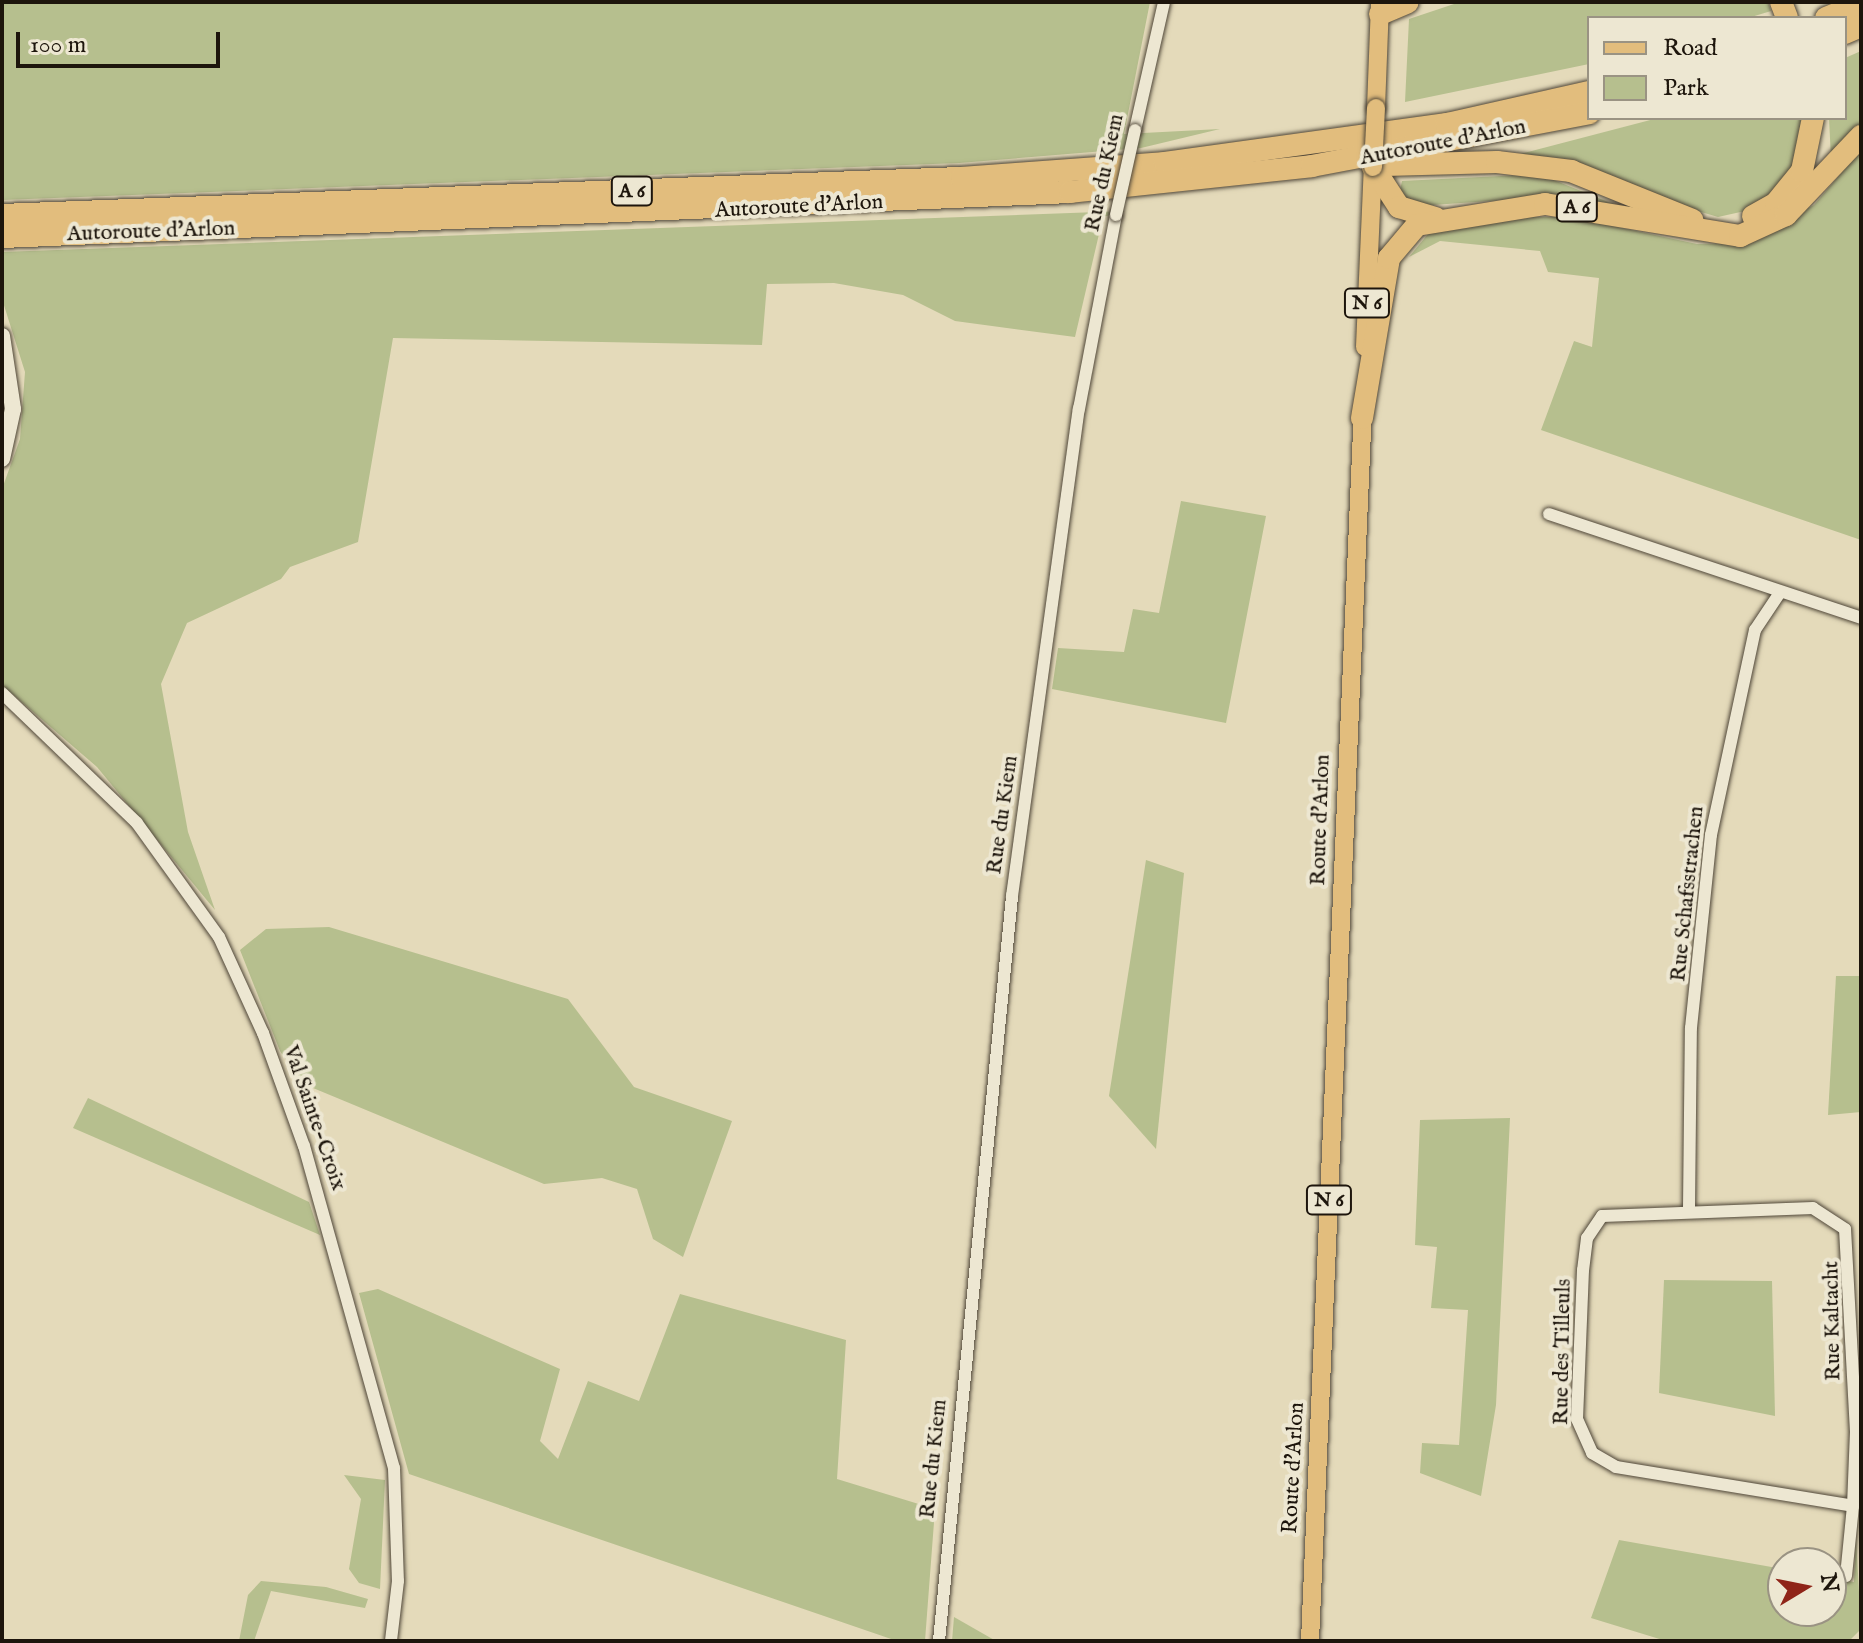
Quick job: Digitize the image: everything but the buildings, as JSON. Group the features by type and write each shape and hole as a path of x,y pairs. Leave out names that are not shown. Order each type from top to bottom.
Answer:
{"highway":[{"name":"N 6","path":"1380,8 1408,2"},
{"name":"Autoroute d'Arlon","path":"2,215 962,178 1165,163 1431,126 1587,92"},
{"name":"Autoroute d'Arlon","path":"2,237 976,199 1312,166 1587,113"},
{"name":"A 6","path":"1717,235 1761,223 1798,194 1819,150 1816,120"},
{"path":"1312,166 1539,165 1717,224 1757,215 1791,189 1810,149 1816,120"},
{"name":"A 6","path":"1376,183 1399,207 1435,218 1557,205 1717,235 1740,236 1786,215 1861,136"},
{"name":"A 6","path":"1362,418 1389,258 1400,238 1435,218"}],"main road":[{"name":"Route d'Arlon","path":"1310,1641 1362,418 1376,183 1380,8"},
{"path":"2,336 13,409 2,459"}],"street":[{"name":"Rue du Kiem","path":"939,1641 1012,896 1079,409 1116,215 1164,2"},
{"path":"1549,514 1779,594 1861,618"},
{"name":"Rue Schafsstrachen","path":"1689,1209 1691,1028 1711,835 1755,630 1779,594"},
{"name":"Val Sainte-Croix","path":"2,693 137,823 219,937 263,1033 382,1410 398,1509 395,1622 391,1641"},
{"name":"Rue Kaltacht","path":"1689,1209 1813,1208 1845,1229 1852,1248 1853,1506 1847,1566"},
{"name":"Rue des Tilleuls","path":"1689,1209 1602,1216 1587,1238 1577,1419 1583,1440 1616,1467 1853,1506"}],"green space":[{"path":"2,2 1150,2 1124,134 1220,129 1141,148 959,163 2,200"},
{"path":"1460,2 1768,2 1771,11 1755,16 1587,16 1587,64 1405,102 1409,19"},
{"path":"1861,51 1861,126 1831,159 1829,120 1847,120 1847,57"},
{"path":"1650,120 1805,120 1805,146 1786,183 1754,209 1718,217 1513,156"},
{"path":"1861,150 1861,540 1541,430 1574,341 1592,347 1599,278 1548,272 1540,251 1440,241 1409,257 1428,234 1508,217 1571,217 1697,244 1740,243 1814,205"},
{"path":"1539,174 1618,206 1504,200 1418,206 1399,195 1402,181"},
{"path":"1125,211 1103,217 1075,337 955,321 903,295 834,283 767,284 762,345 393,338 358,542 290,567 281,579 187,623 161,684 188,832 215,910 97,767 2,685 2,489 20,439 25,372 2,299 2,252"},
{"path":"1181,501 1266,516 1226,723 1052,689 1058,648 1124,652 1133,609 1159,613"},
{"path":"1146,860 1184,873 1156,1149 1109,1096"},
{"path":"329,927 568,999 634,1087 732,1121 683,1257 653,1239 637,1189 602,1178 544,1184 301,1083 280,1051 240,950 266,929"},
{"path":"1836,976 1861,976 1861,1112 1828,1115"},
{"path":"88,1098 309,1202 320,1235 73,1128"},
{"path":"1510,1118 1496,1405 1481,1496 1420,1473 1422,1443 1459,1445 1468,1310 1431,1308 1437,1247 1415,1245 1420,1120"},
{"path":"1664,1280 1772,1281 1775,1416 1659,1393"},
{"path":"378,1289 560,1369 540,1441 558,1459 588,1381 639,1401 680,1294 846,1340 837,1479 935,1509 925,1641 897,1641 409,1474 359,1293"},
{"path":"344,1475 385,1480 380,1589 359,1583 349,1569 361,1499"},
{"path":"1856,1537 1861,1629 1849,1641 1666,1641 1591,1618 1619,1540 1767,1566 1767,1627 1847,1627 1847,1581 1854,1582"},
{"path":"261,1581 326,1587 368,1599 365,1608 271,1591 254,1641 239,1641 248,1595"},
{"path":"954,1617 996,1641 952,1641"}]}
